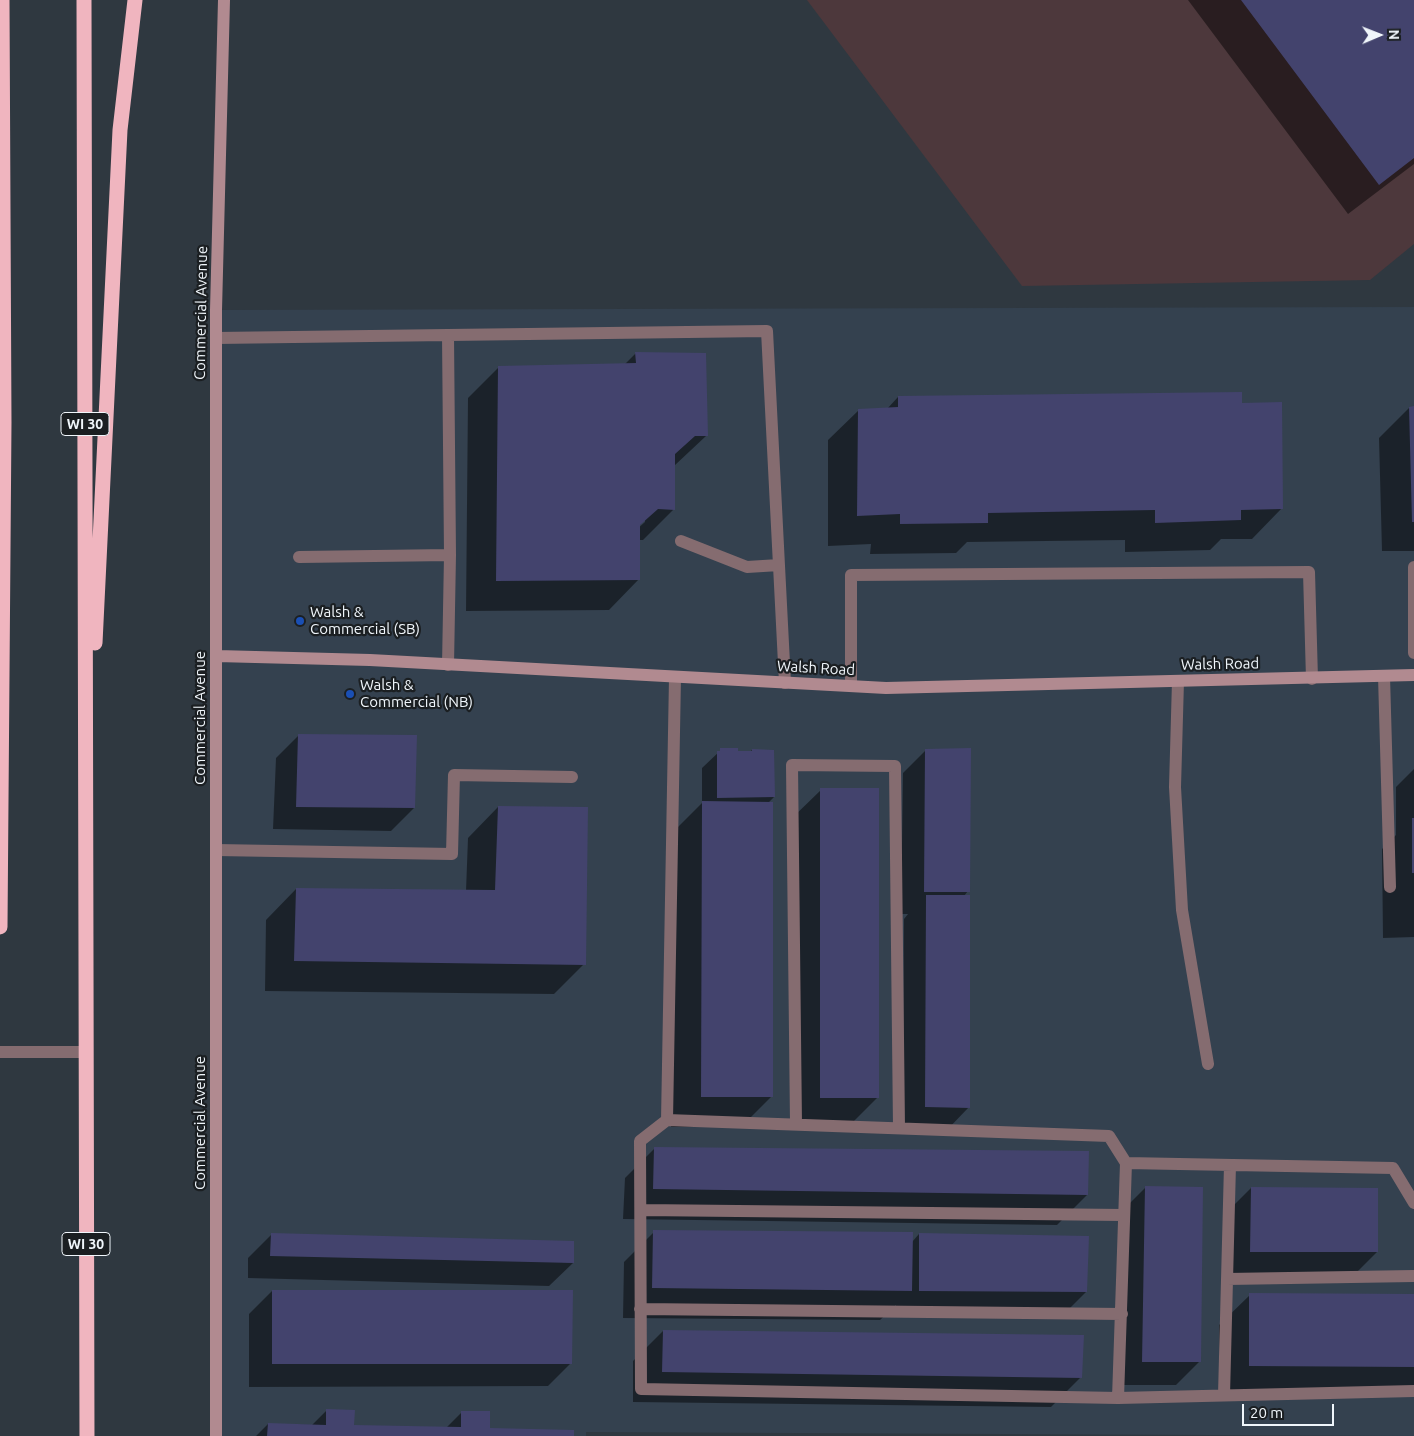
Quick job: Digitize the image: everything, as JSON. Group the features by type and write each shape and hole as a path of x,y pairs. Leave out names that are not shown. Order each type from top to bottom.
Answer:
{"highway":[{"path":"0,927 4,422 2,0"},
{"name":"WI 30","path":"84,0 87,1436"},
{"path":"86,847 119,140 135,0"}],"street":[{"name":"Commercial Avenue","path":"216,1436 216,338 224,0"},
{"name":"Walsh Road","path":"217,656 448,665 886,688 1414,675"}],"lane":[{"path":"216,338 767,331 785,683"},
{"path":"448,335 450,555 448,665"},
{"path":"681,541 747,567 779,565"},
{"path":"299,557 450,555"},
{"path":"1414,567 1414,653"},
{"path":"851,686 851,575 1309,572 1312,679"},
{"path":"1384,676 1390,887"},
{"path":"667,1120 675,677"},
{"path":"1178,681 1175,787 1182,910 1208,1064"},
{"path":"796,1124 792,765 895,766 899,1128"},
{"path":"216,850 452,854 454,775 572,776"},
{"path":"0,1052 86,1052"},
{"path":"1118,1398 1126,1163 1109,1136 667,1120 640,1141 641,1389 1118,1398 1414,1391"},
{"path":"1126,1163 1393,1168 1414,1204"},
{"path":"1224,1395 1230,1165"},
{"path":"641,1210 1123,1215"},
{"path":"1227,1280 1414,1276"},
{"path":"640,1308 1122,1314"}],"shaded area":[{"path":"807,0 1414,0 1414,244 1370,280 1022,286"},
{"path":"1414,307 1414,1436 586,1432 586,1436 216,1436 216,310"}],"building":[{"path":"1241,0 1414,0 1414,158 1379,185"},
{"path":"635,352 706,353 708,436 695,436 675,454 675,510 658,509 640,525 640,580 496,581 498,366 636,363"},
{"path":"1242,392 1242,403 1282,402 1283,509 1241,510 1241,520 1155,523 1155,510 988,513 988,523 900,524 900,514 857,516 858,409 898,407 898,396"},
{"path":"1414,406 1414,522 1412,522 1409,407"},
{"path":"298,734 417,735 415,808 296,807"},
{"path":"720,748 738,748 738,751 752,751 752,749 774,750 775,797 717,798 717,751 720,751"},
{"path":"971,748 970,892 924,892 925,749"},
{"path":"820,788 879,788 879,1098 820,1098"},
{"path":"702,801 773,802 773,1097 701,1097"},
{"path":"498,806 588,807 586,965 294,961 296,888 495,890"},
{"path":"1412,818 1414,818 1414,873 1412,873"},
{"path":"926,895 970,895 970,1108 925,1107"},
{"path":"654,1147 1089,1151 1088,1195 653,1189"},
{"path":"1145,1186 1203,1187 1201,1362 1142,1362"},
{"path":"1251,1187 1378,1188 1378,1252 1250,1252"},
{"path":"653,1230 913,1232 912,1291 652,1288"},
{"path":"271,1233 574,1241 574,1263 270,1256"},
{"path":"919,1233 1089,1236 1087,1292 919,1291"},
{"path":"272,1290 573,1290 572,1364 272,1364"},
{"path":"1249,1293 1414,1294 1414,1367 1249,1366"},
{"path":"663,1330 1084,1335 1082,1378 662,1372"},
{"path":"326,1409 355,1410 354,1425 461,1427 461,1411 490,1411 490,1428 574,1430 574,1436 267,1436 268,1423 326,1425"}],"place":[{"name":"Walsh & Commercial (SB)","path":"300,621"},
{"name":"Walsh & Commercial (NB)","path":"350,694"}]}
